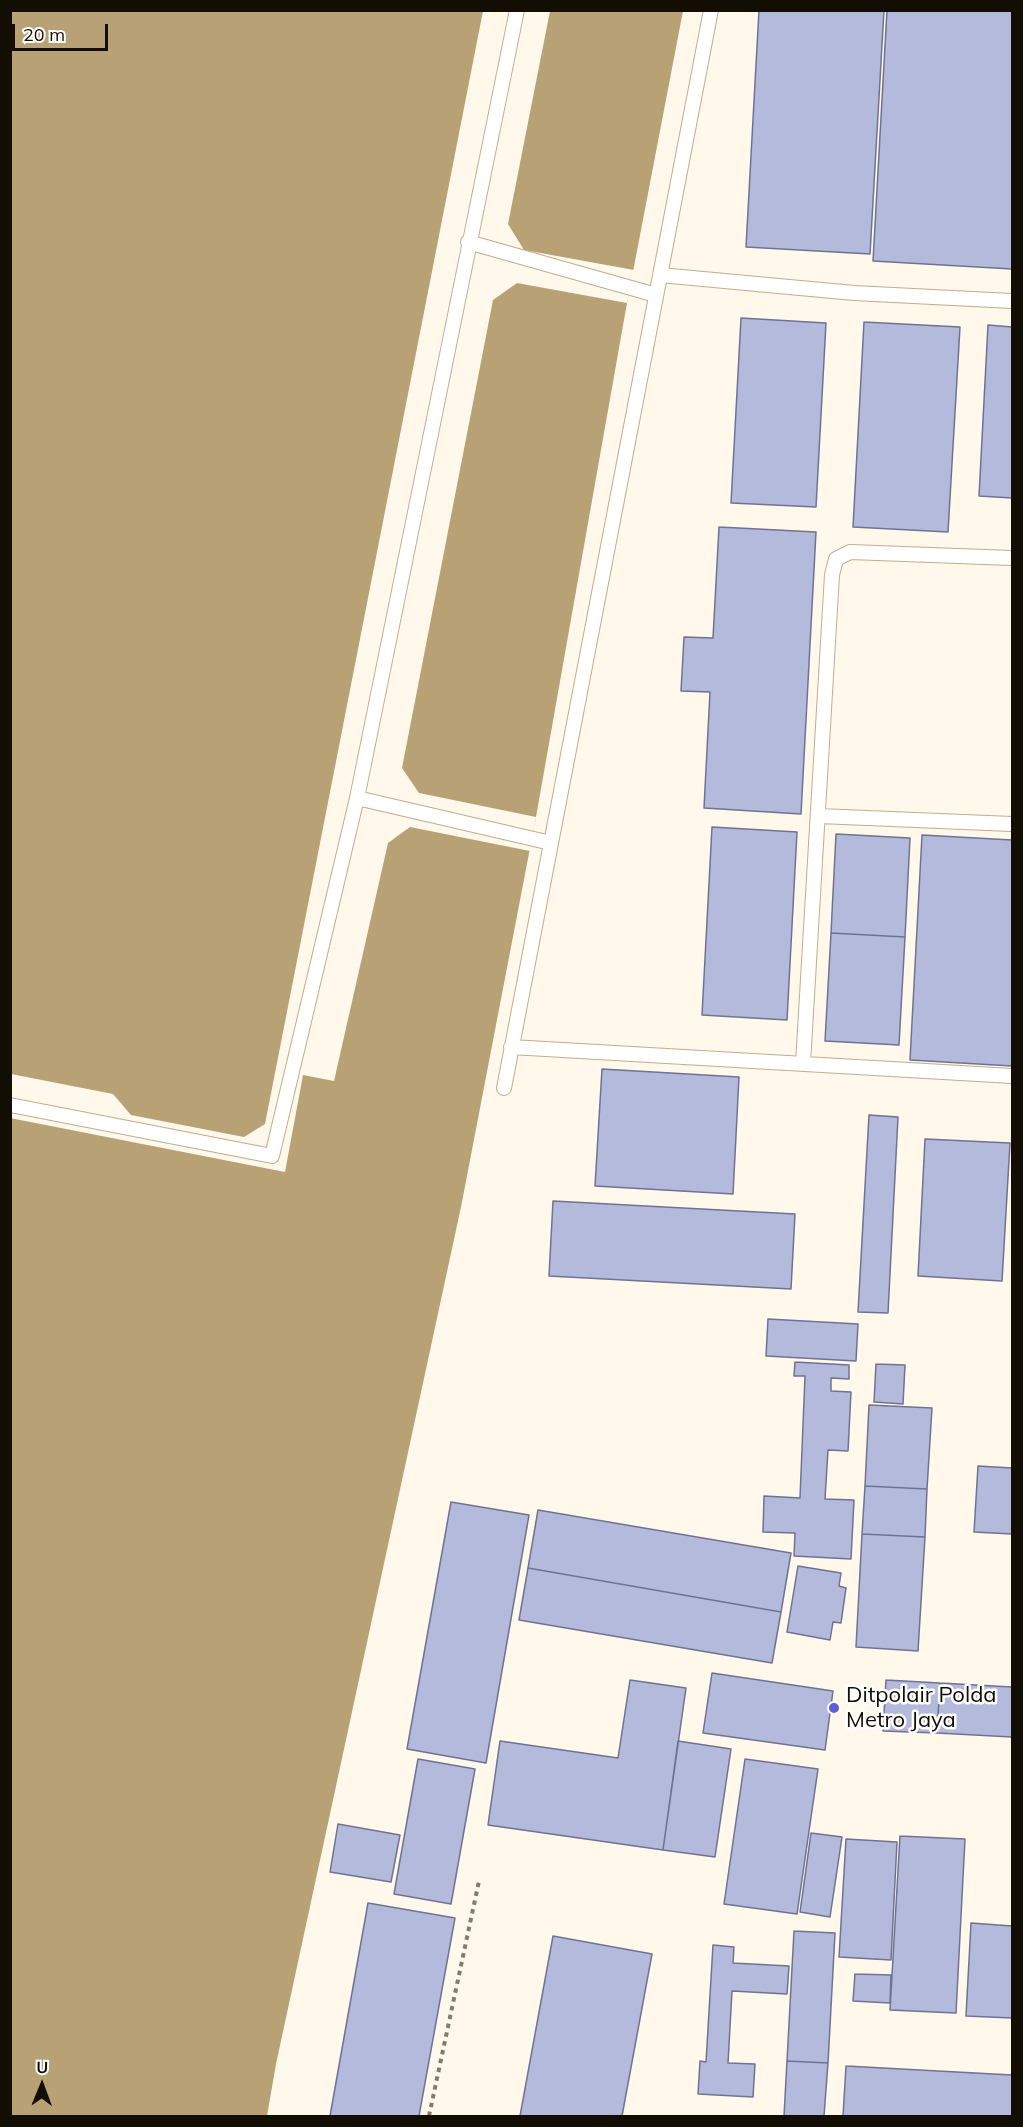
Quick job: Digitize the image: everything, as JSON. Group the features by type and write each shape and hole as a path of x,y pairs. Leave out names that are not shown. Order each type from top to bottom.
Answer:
{"lane":[{"path":"10,1105 272,1156 357,798 516,10"},
{"path":"504,1088 711,10"},
{"path":"468,242 656,295"},
{"path":"660,275 854,293 1012,301"},
{"path":"803,1063 832,575 836,559 850,552 1012,558"},
{"path":"357,798 551,843"},
{"path":"819,816 1012,825"},
{"path":"511,1047 1012,1076"}],"path":[{"path":"429,2116 479,1881"}],"shaded area":[{"path":"11,11 683,11 627,303 536,817 461,1207 276,2064 267,2116 11,2116"}],"pier":[{"path":"483,11 550,11 508,224 524,250 634,270 627,303 517,283 493,300 402,768 419,793 536,817 530,851 410,827 388,843 334,1081 303,1075 285,1172 10,1118 11,1074 113,1094 131,1115 244,1137 265,1124"}],"building":[{"path":"759,10 884,10 870,254 746,247"},
{"path":"887,10 1012,10 1012,269 873,261"},
{"path":"741,318 826,323 816,507 731,503"},
{"path":"864,322 960,327 948,532 853,527"},
{"path":"988,325 1012,327 1012,498 979,496"},
{"path":"719,527 816,532 801,814 704,808 710,692 681,691 684,637 713,638"},
{"path":"712,827 797,832 787,1020 702,1015"},
{"path":"836,834 910,838 905,937 831,933"},
{"path":"922,835 1012,840 1012,1066 910,1060"},
{"path":"831,933 905,937 899,1045 825,1041"},
{"path":"602,1069 739,1077 733,1194 595,1186"},
{"path":"869,1115 898,1117 888,1313 858,1312"},
{"path":"925,1139 1010,1143 1002,1281 918,1276"},
{"path":"553,1201 795,1214 791,1289 549,1276"},
{"path":"768,1319 858,1324 856,1361 766,1356"},
{"path":"795,1362 849,1365 849,1379 831,1378 831,1391 851,1392 848,1451 828,1450 825,1499 854,1500 851,1559 794,1556 795,1533 763,1532 764,1496 800,1498 805,1376 794,1376"},
{"path":"876,1364 905,1365 903,1404 874,1402"},
{"path":"869,1405 932,1408 927,1489 865,1486"},
{"path":"978,1466 1012,1468 1012,1534 974,1532"},
{"path":"865,1486 927,1489 925,1537 862,1534"},
{"path":"451,1502 529,1515 486,1763 407,1749"},
{"path":"538,1510 791,1553 781,1612 528,1568"},
{"path":"862,1534 925,1537 918,1651 856,1647"},
{"path":"798,1566 841,1573 839,1586 846,1588 841,1623 833,1622 830,1640 787,1632"},
{"path":"528,1568 781,1612 772,1663 519,1620"},
{"path":"712,1673 833,1691 825,1750 703,1733"},
{"path":"630,1680 686,1688 663,1850 488,1825 500,1741 618,1758"},
{"path":"886,1680 940,1683 937,1733 883,1731"},
{"path":"940,1683 1012,1687 1012,1737 937,1733"},
{"path":"678,1741 731,1749 715,1857 663,1850"},
{"path":"418,1759 475,1769 451,1904 394,1894"},
{"path":"745,1759 818,1769 797,1914 724,1904"},
{"path":"338,1824 400,1835 391,1882 330,1872"},
{"path":"811,1833 842,1837 830,1917 800,1912"},
{"path":"900,1836 965,1839 956,2013 890,2010"},
{"path":"846,1839 897,1842 891,1960 839,1957"},
{"path":"368,1903 455,1918 419,2116 330,2116"},
{"path":"971,1923 1012,1926 1012,2018 966,2016"},
{"path":"794,1931 835,1933 828,2063 787,2061"},
{"path":"553,1936 652,1954 622,2116 520,2116"},
{"path":"713,1945 734,1947 733,1963 789,1966 787,1994 732,1991 728,2063 755,2064 753,2097 698,2094 700,2061 706,2062"},
{"path":"855,1974 891,1975 890,2003 853,2001"},
{"path":"787,2061 828,2063 824,2116 784,2116"},
{"path":"846,2066 1012,2075 1012,2116 843,2116"}],"place":[{"name":"Ditpolair Polda Metro Jaya","path":"834,1708"}]}
